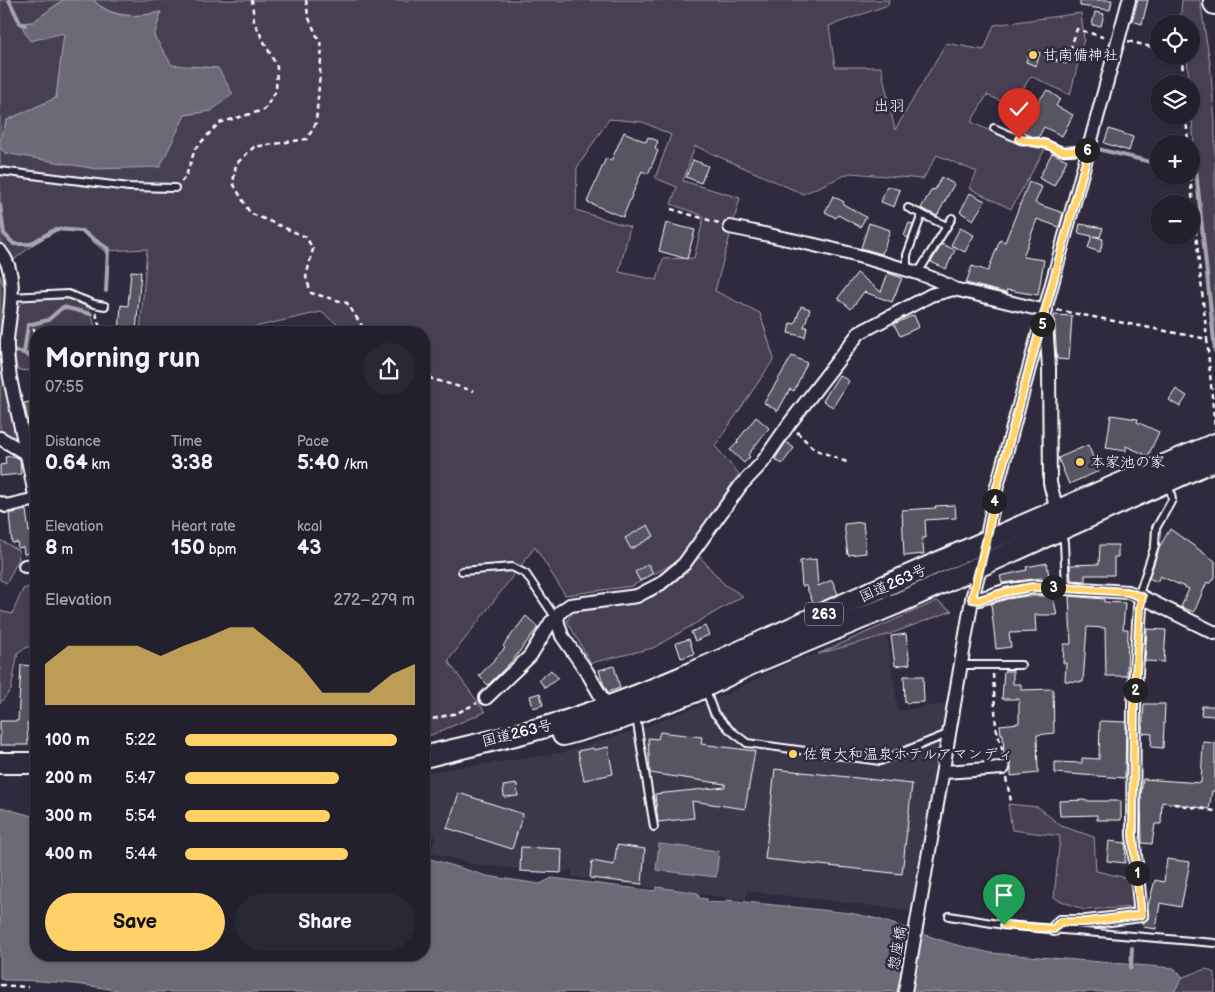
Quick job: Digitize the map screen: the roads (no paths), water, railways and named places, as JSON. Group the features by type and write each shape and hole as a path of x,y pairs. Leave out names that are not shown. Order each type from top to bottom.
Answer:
{"highway":[{"name":"国道263号","path":"430,755 567,720 604,707 749,665 898,603 980,566 1058,520 1215,444"},
{"name":"国道263号","path":"430,756 529,744 635,713 702,678 986,542 1058,520 1165,482 1215,460"},
{"path":"0,763 30,763"}],"street":[{"name":"惣座橋","path":"905,992 951,733 972,599 996,490 1129,0"},
{"path":"730,227 853,254 942,282 954,289 1046,311 1049,368 1050,483 1058,520"},
{"path":"0,251 6,258 9,270 11,297 7,341 10,378 30,470"},
{"path":"604,707 602,698 587,672 562,636 557,620 560,612 570,605 637,596 660,584 684,564 741,485 762,463 789,424 859,333 931,295 954,289"},
{"path":"0,438 27,454"},
{"path":"0,503 6,506 30,502"},
{"path":"972,599 979,600 1005,592 1032,587 1128,592 1215,632"},
{"path":"1054,929 1060,922 1087,922 1141,915 1133,825 1134,705 1142,597"},
{"path":"486,698 530,656 551,622 557,620"},
{"path":"944,772 1003,768"}],"lane":[{"path":"994,128 1019,139 1046,144 1062,151 1089,150"},
{"path":"0,171 129,187 175,188"},
{"path":"908,208 947,226"},
{"path":"913,272 906,255 922,214"},
{"path":"913,272 952,218"},
{"path":"11,297 68,294 105,306"},
{"path":"1142,597 1140,591 1155,545 1156,528 1172,500 1171,493 1165,482"},
{"path":"1058,520 1064,542 1066,588"},
{"path":"462,571 512,567 526,574 557,620"},
{"path":"962,665 1021,665"},
{"path":"702,678 714,713 730,730 747,743 880,761 951,733"},
{"path":"635,713 654,827"},
{"path":"949,916 1004,925 1215,943"}],"waterway":[{"path":"9,0 20,23 25,25"},
{"path":"1098,149 1150,162"},
{"path":"1198,185 1215,351"},
{"path":"0,205 4,234 14,244 30,244 56,229 82,231 108,249 106,291"},
{"path":"24,353 28,325 48,320 63,307 91,314"},
{"path":"0,347 24,353 30,356"},
{"path":"1131,968 1132,948"}],"place":[{"name":"甘南備神社","path":"1033,55"},
{"name":"本家池の家","path":"1080,462"},
{"name":"佐賀大和温泉ホテルアマンディ","path":"793,754"}],"district":[{"name":"出羽","path":"889,105"}]}
